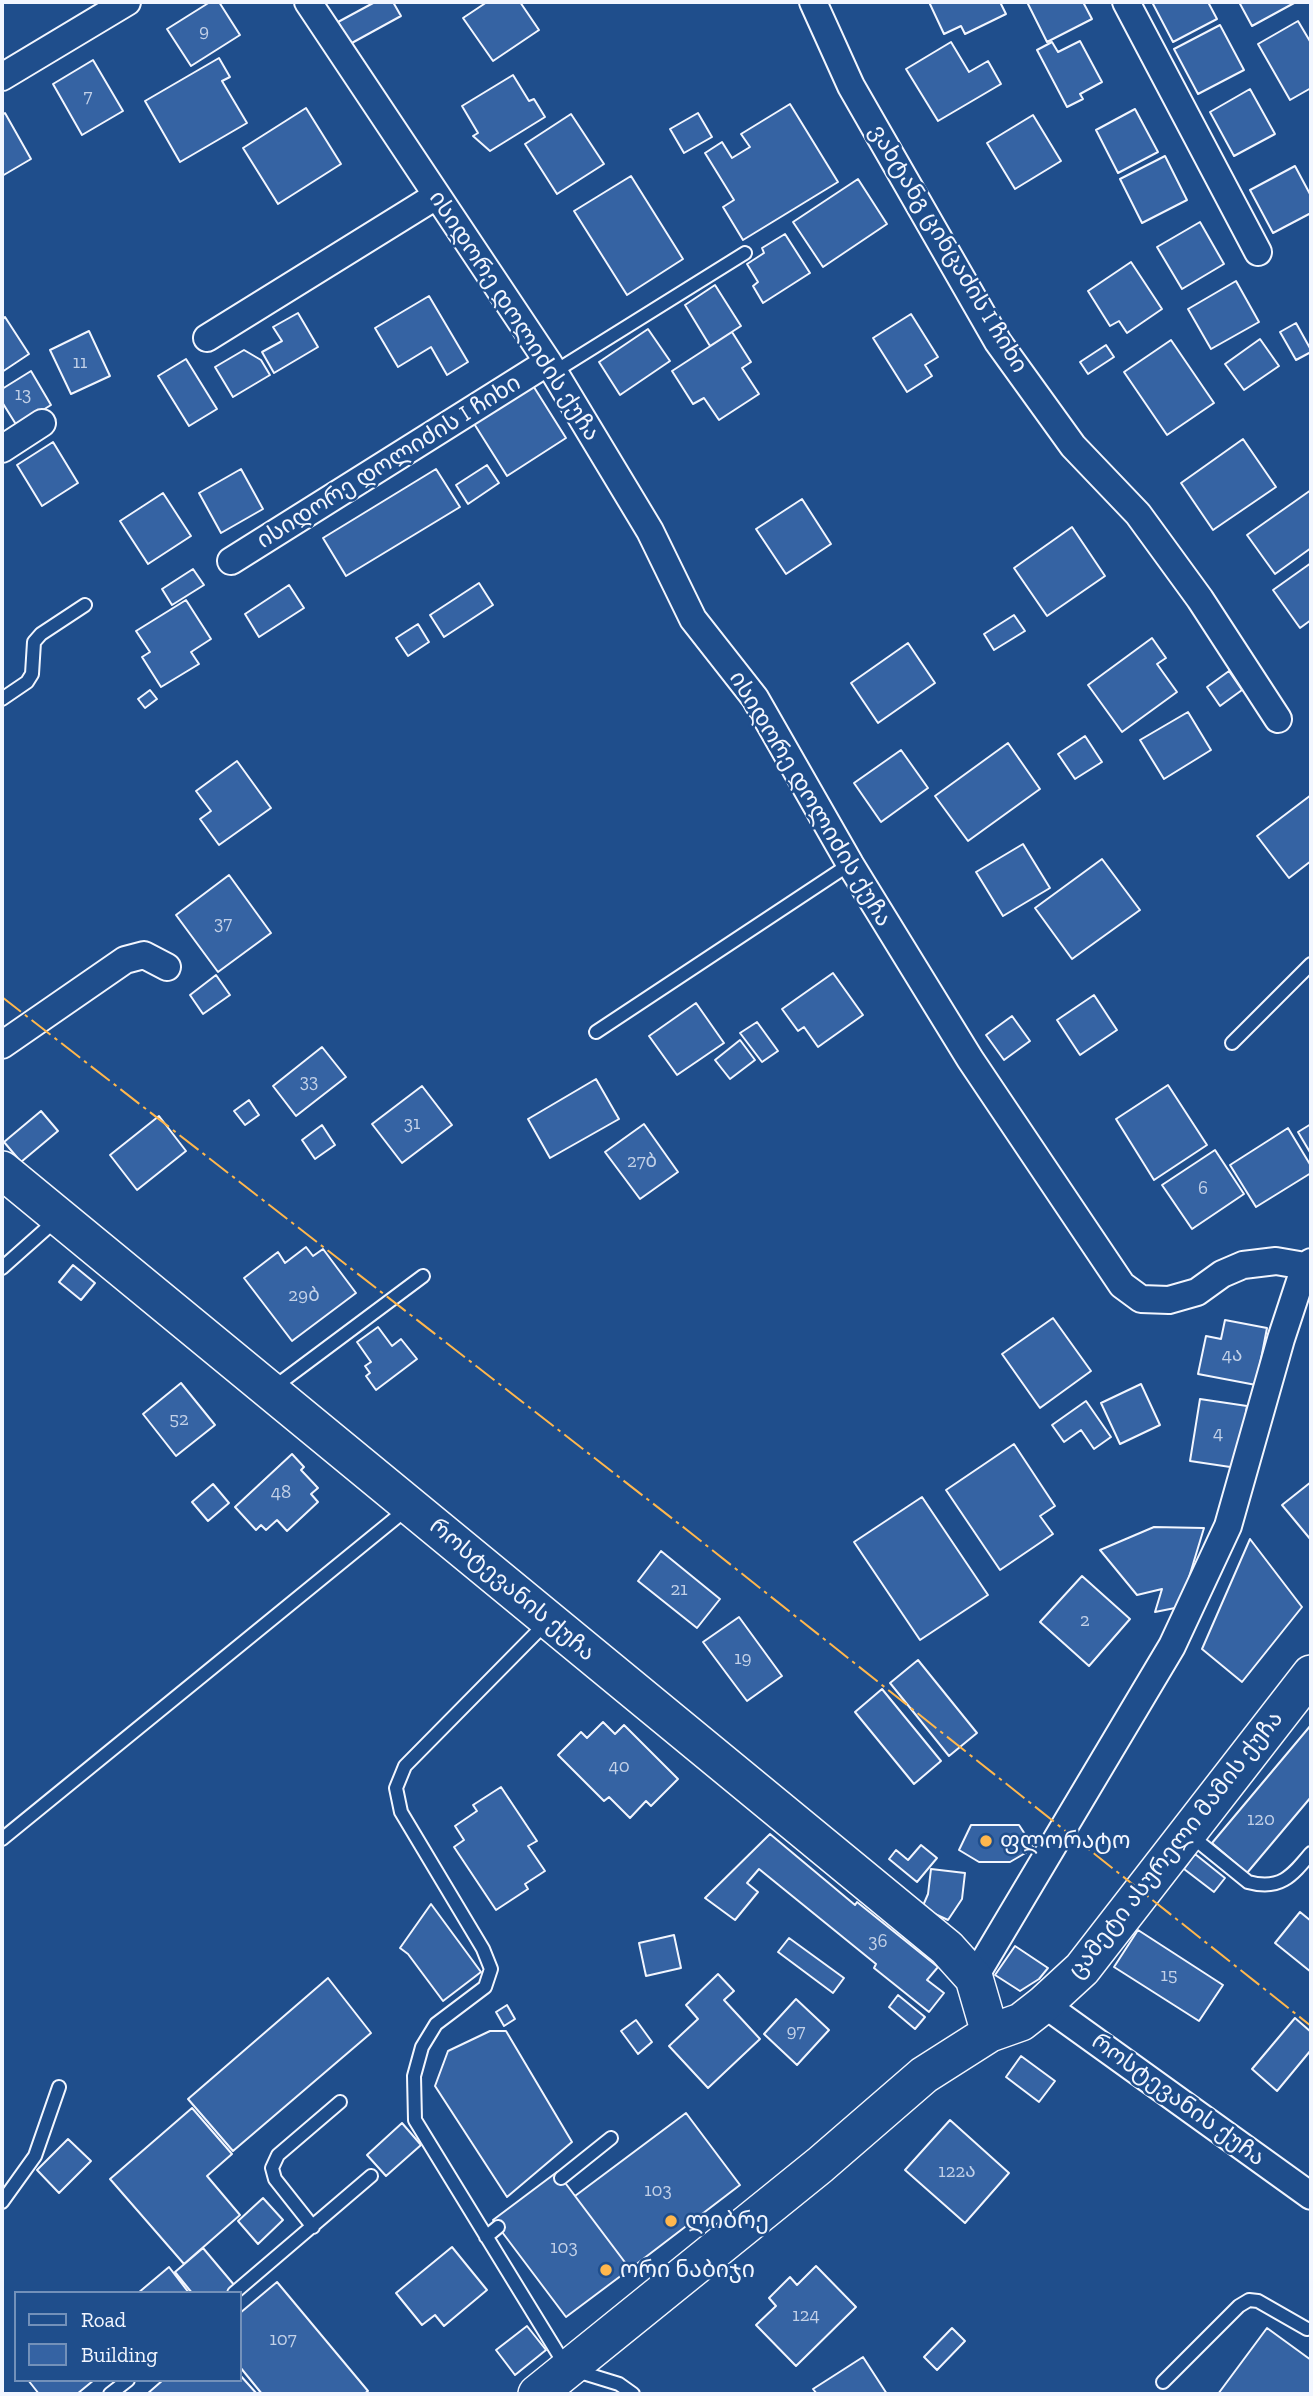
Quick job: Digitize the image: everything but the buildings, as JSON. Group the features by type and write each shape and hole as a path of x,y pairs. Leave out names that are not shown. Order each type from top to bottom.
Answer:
{"street":[{"path":"2,76 127,2"},
{"name":"ისიდორე დოლიძის ქუჩა","path":"308,2 551,367 650,531 693,619 755,698 850,864 970,1059 1122,1285 1141,1299 1169,1300 1196,1292 1222,1274 1243,1265 1276,1261 1308,1264"},
{"name":"ვახტანგ ცინცაძის I ჩიხი","path":"813,2 850,86 998,342 1073,446 1138,514 1200,599 1278,719"},
{"path":"1126,2 1258,251"},
{"path":"207,338 436,196"},
{"name":"ისიდორე დოლიძის I ჩიხი","path":"231,561 551,367"},
{"path":"2,449 42,423"},
{"path":"2,1045 125,960 144,955 167,967"},
{"name":"როსტევანის ქუჩა","path":"2,1170 947,1948 975,1979 990,2033"},
{"path":"975,1979 1178,1634 1228,1526 1282,1339 1308,1264"},
{"name":"ცამეტი ასურელი მამის ქუჩა","path":"537,2394 820,2165 924,2076 990,2033 1021,2022 1082,1969 1311,1674"},
{"name":"როსტევანის ქუჩა","path":"1044,2004 1311,2196"}],"lane":[{"path":"551,367 745,253"},
{"path":"2,699 27,682 32,674 34,642 41,634 85,605"},
{"path":"596,1032 850,864"},
{"path":"1232,1043 1311,964"},
{"path":"2,1268 59,1217"},
{"path":"270,1390 423,1276"},
{"path":"2,1839 411,1506"},
{"path":"549,1620 405,1766 396,1788 401,1812 483,1948 491,1969 485,1987 436,2024 422,2047 414,2076 415,2120 567,2368 619,2384 633,2394"},
{"path":"1187,1833 1248,1882 1259,1885 1281,1882 1293,1875 1311,1853"},
{"path":"2,2202 35,2156 59,2087"},
{"path":"313,2227 275,2179 272,2168 278,2155 340,2102"},
{"path":"561,2178 611,2138"},
{"path":"236,2291 371,2176"},
{"path":"486,2237 498,2227"},
{"path":"1163,2382 1239,2306 1249,2300 1258,2301 1310,2328"},
{"path":"110,2394 125,2382"}],"power":[{"path":"2,997 687,1530 1311,2026"}],"place":[{"name":"ფლორატო","path":"986,1841"},
{"name":"ლიბრე","path":"671,2221"},
{"name":"ორი ნაბიჯი","path":"606,2270"}]}
